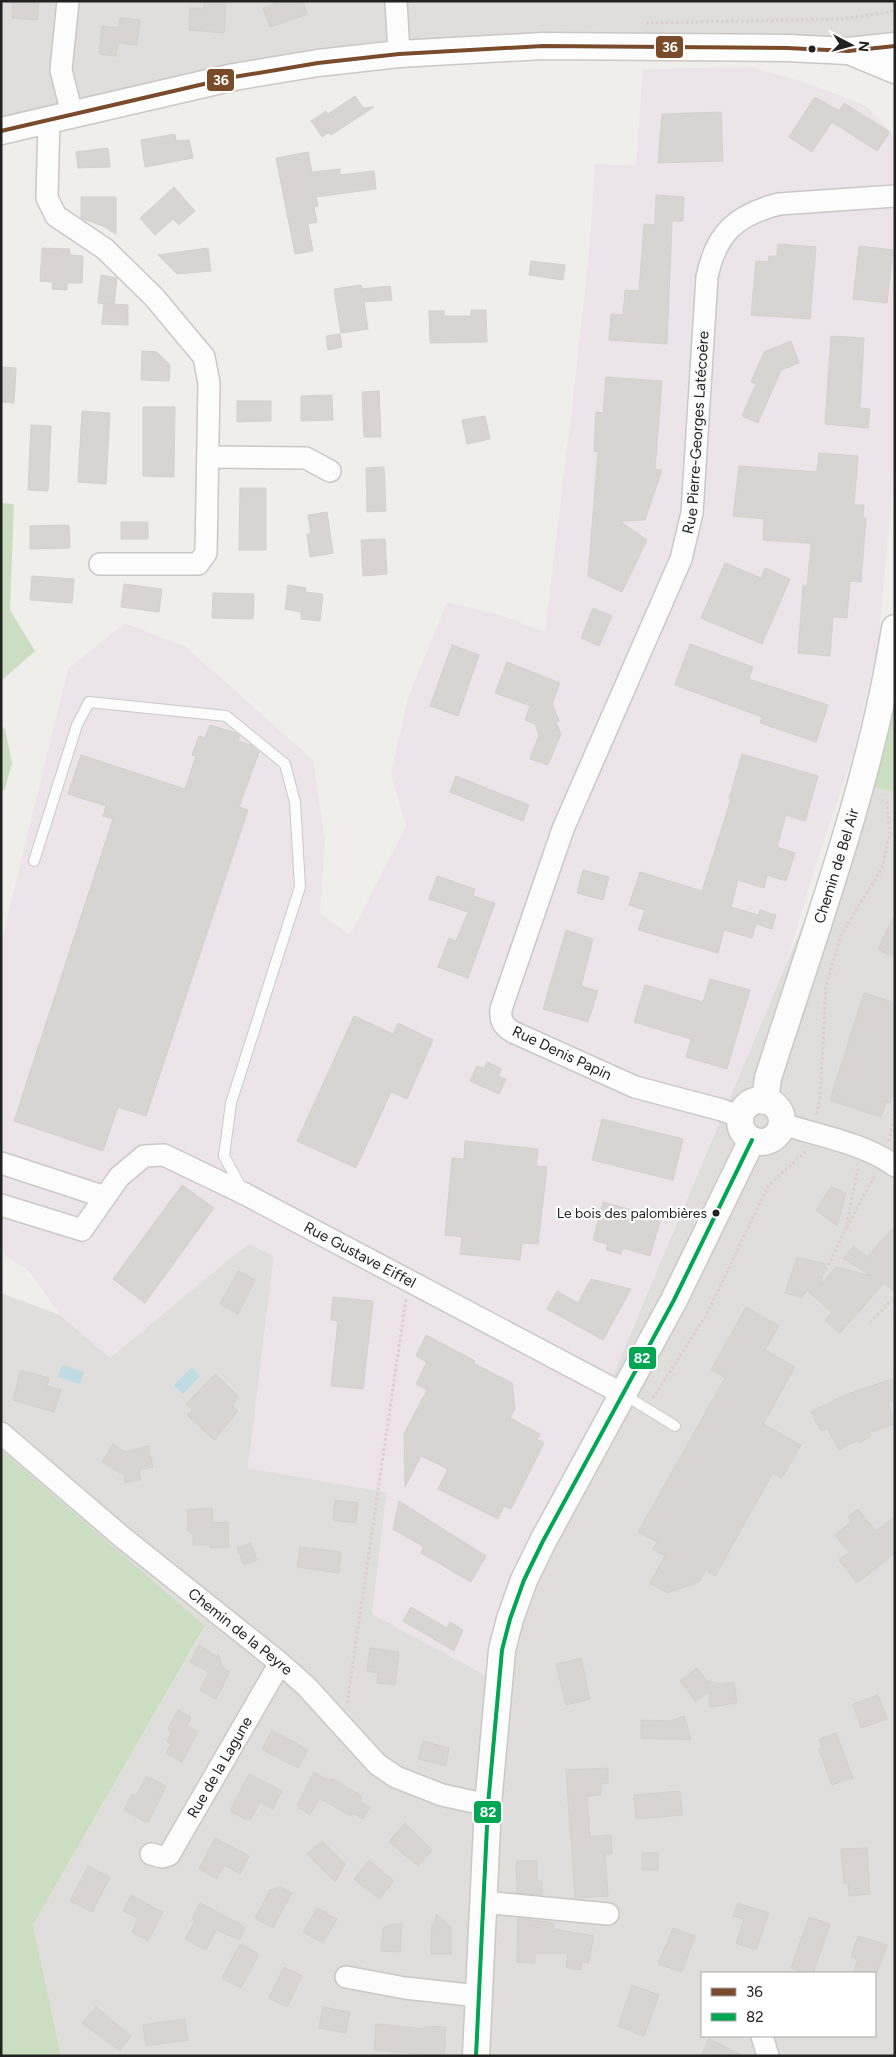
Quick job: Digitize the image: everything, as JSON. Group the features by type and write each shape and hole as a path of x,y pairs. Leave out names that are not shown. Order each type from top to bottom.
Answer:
{"street":[{"path":"68,1 61,70 61,117 47,198 56,216 105,249 154,298 204,357 209,383 210,456 206,553 198,564 100,564"},
{"path":"396,1 399,54"},
{"path":"1,131 234,77 318,63 399,54 543,46 787,48 848,51 895,46"},
{"path":"848,51 895,70"},
{"name":"Rue Pierre-Georges Latécoère","path":"579,794 681,559 687,537 694,490 707,277 716,246 740,219 763,208 779,204 895,196"},
{"path":"210,456 306,458 330,471"},
{"name":"Chemin de Bel Air","path":"765,1101 768,1078 860,790 879,715 895,628"},
{"name":"Rue Denis Papin","path":"579,794 563,829 501,1009 501,1019 504,1026 635,1087 722,1110 740,1118"},
{"path":"765,1101 771,1103 780,1112 782,1124 780,1131 771,1140 758,1142 752,1140 742,1131 740,1118 743,1111 752,1102 765,1101"},
{"path":"782,1124 884,1158 895,1166"},
{"path":"476,2056 488,1805 502,1650 510,1618 524,1580 543,1541 674,1300 752,1140"},
{"name":"Rue Gustave Eiffel","path":"1,1205 82,1230 119,1177 144,1156 164,1155 244,1194 622,1394"},
{"path":"1,1163 105,1197"},
{"name":"Chemin de la Peyre","path":"1,1433 122,1536 280,1662 306,1686 343,1729 377,1764 396,1777 442,1794 488,1805"},
{"name":"Rue de la Lagune","path":"152,1854 162,1857 170,1855 280,1662"},
{"path":"483,1902 608,1914"},
{"path":"346,1977 405,1988 478,1996"},
{"path":"762,2037 768,2056"}],"lane":[{"path":"34,861 77,726 89,702 226,716 285,764 295,802 300,887 231,1104 224,1156 244,1194"},
{"path":"622,1394 675,1426"}],"path":[{"path":"648,1409 707,1314 768,1186 805,1153 815,1134 820,1097 826,986 841,935 882,868 890,834 887,803 860,790"},
{"path":"889,1144 889,1134 895,1112"},
{"path":"842,1236 846,1227 858,1169"},
{"path":"820,1278 874,1176"},
{"path":"343,1729 408,1281"},
{"path":"870,1322 895,1297"}],"shaded area":[{"path":"1,1 895,1 895,44 399,54 1,131"},
{"path":"749,67 795,79 865,105 895,137 895,462 878,646 854,751 816,864 787,961 543,1541 492,1679 372,1614 387,1492 248,1468 274,1256 248,1244 110,1358 60,1315 29,1271 1,1253 1,943 68,669 125,623 186,647 313,760 325,841 320,913 350,935 406,826 391,773 408,698 447,602 500,615 545,632 589,255 595,164 636,165 643,69"},
{"path":"862,784 895,792 895,2056 61,2056 33,1925 205,1627 1,1450 1,1293 60,1315 110,1357 249,1243 274,1256 248,1468 387,1492 372,1614 543,1541"},
{"path":"895,1320 895,1363 864,1373 860,1359 851,1362 855,1375 822,1387 812,1348 863,1331 866,1343 873,1340 870,1328"}],"green space":[{"path":"1,503 14,504 10,610 35,651 1,681"},
{"path":"895,628 895,792 862,784"},
{"path":"1,726 5,729 12,763 5,789 1,791"},
{"path":"1,1450 205,1626 33,1925 61,2056 1,2056"}],"water":[{"path":"62,1365 84,1372 80,1384 58,1377"},
{"path":"192,1367 200,1376 183,1394 174,1385"}],"building":[{"path":"13,1 39,1 37,20 12,18"},
{"path":"204,1 226,1 224,33 189,30 190,8 204,9"},
{"path":"282,1 303,1 307,14 270,27 263,8"},
{"path":"120,18 140,20 137,45 118,43 116,56 99,54 102,26 118,28"},
{"path":"355,96 363,108 374,107 331,135 328,133 322,137 311,121 326,111 328,114"},
{"path":"815,97 839,111 844,103 890,132 877,151 832,122 812,152 789,137"},
{"path":"721,112 723,161 658,163 662,114"},
{"path":"175,134 176,141 189,140 193,158 145,167 141,140"},
{"path":"108,148 110,167 78,168 76,152"},
{"path":"308,152 312,172 340,169 340,175 374,171 376,189 316,197 318,206 314,207 317,222 308,224 313,251 295,254 276,158"},
{"path":"174,187 195,211 179,225 173,219 155,235 140,218"},
{"path":"656,195 684,197 683,221 672,221 667,344 609,340 611,314 623,315 625,290 639,291 644,224 655,225"},
{"path":"81,197 116,197 116,234 103,226 81,218"},
{"path":"778,244 816,247 810,319 751,315 756,261 768,262 769,256 777,256"},
{"path":"859,246 893,250 887,303 853,299"},
{"path":"42,248 70,249 70,255 83,256 82,283 67,283 67,290 52,289 53,282 40,281"},
{"path":"208,248 211,271 177,274 158,255"},
{"path":"531,261 565,265 563,280 529,275"},
{"path":"101,275 117,278 114,304 128,305 128,325 102,324 104,304 108,304 98,303"},
{"path":"361,285 362,289 390,286 392,300 364,302 368,329 341,333 334,289"},
{"path":"471,310 486,310 487,342 430,343 429,311 444,311 444,316 471,316"},
{"path":"340,334 342,347 328,350 326,336"},
{"path":"831,336 864,338 860,408 870,409 868,428 825,424"},
{"path":"791,341 799,363 781,370 758,423 742,416 756,384 751,382 764,352"},
{"path":"142,351 157,352 170,365 169,381 141,380"},
{"path":"1,367 16,368 14,403 1,402"},
{"path":"606,377 662,381 655,469 662,470 645,520 620,521 647,540 622,592 588,576 598,452 594,451 596,412 603,413"},
{"path":"379,391 381,437 364,437 362,392"},
{"path":"332,395 333,420 301,421 301,396"},
{"path":"237,401 271,401 271,421 237,422"},
{"path":"143,407 175,407 174,477 143,476"},
{"path":"82,411 110,413 106,484 78,482"},
{"path":"485,416 490,439 467,444 462,420"},
{"path":"31,425 51,426 48,491 28,490"},
{"path":"819,453 858,456 854,505 864,505 863,518 866,518 861,582 850,581 847,618 833,617 830,656 798,653 803,585 807,587 811,544 807,543 807,539 806,543 763,540 764,519 733,516 739,466 817,472"},
{"path":"384,467 386,511 367,512 366,468"},
{"path":"240,488 266,488 266,550 239,550"},
{"path":"327,512 333,553 310,557 307,534 311,534 308,515"},
{"path":"121,522 148,522 148,539 121,539"},
{"path":"69,525 70,548 30,549 30,526"},
{"path":"385,539 387,574 363,576 361,540"},
{"path":"725,563 761,578 765,568 790,579 762,644 701,618"},
{"path":"32,576 74,579 72,603 30,600"},
{"path":"124,584 162,589 159,612 121,607"},
{"path":"288,585 306,588 305,592 323,594 320,621 301,619 301,612 285,609"},
{"path":"213,593 254,594 253,619 212,618"},
{"path":"593,608 612,616 599,646 581,638"},
{"path":"690,644 753,667 749,679 828,705 816,742 760,723 762,717 675,685"},
{"path":"452,645 479,655 458,716 430,706"},
{"path":"507,662 560,683 552,704 559,721 556,722 561,734 548,765 530,759 539,735 535,724 525,720 530,706 495,693"},
{"path":"210,725 236,733 240,736 238,741 251,745 259,752 239,807 248,810 146,1116 118,1107 103,1151 14,1121 113,819 103,816 106,806 68,794 81,755 185,789 196,756 192,755 199,736 205,738"},
{"path":"742,754 818,776 805,821 786,815 777,847 795,853 786,881 767,875 764,888 738,880 731,907 758,915 760,910 776,915 772,929 756,924 752,938 724,930 718,953 638,930 645,910 629,905 640,872 702,891 731,799 729,799"},
{"path":"456,776 529,805 523,821 450,792"},
{"path":"583,870 609,877 603,900 577,893"},
{"path":"437,876 475,889 473,896 495,903 468,978 438,967 449,938 456,941 468,912 429,899"},
{"path":"895,914 895,958 878,949"},
{"path":"566,930 593,939 581,986 598,991 588,1022 543,1009"},
{"path":"710,979 750,990 727,1069 686,1057 691,1039 634,1022 645,985 703,1002"},
{"path":"864,993 895,1003 895,1087 890,1103 886,1102 881,1117 830,1100"},
{"path":"354,1016 393,1034 398,1023 433,1040 407,1099 391,1092 356,1168 297,1141"},
{"path":"487,1062 502,1069 498,1076 506,1079 499,1094 470,1081 477,1066 484,1069"},
{"path":"602,1119 683,1139 673,1180 592,1160"},
{"path":"465,1141 538,1149 536,1166 547,1167 538,1244 522,1243 520,1260 460,1254 462,1237 445,1235 452,1158 464,1159"},
{"path":"182,1185 214,1208 145,1303 113,1279"},
{"path":"831,1187 846,1193 837,1226 816,1210"},
{"path":"603,1202 661,1218 650,1256 623,1248 621,1254 606,1250 608,1244 593,1240"},
{"path":"895,1226 895,1293 884,1283 840,1333 825,1320 832,1312 807,1290 802,1298 785,1293 797,1257 826,1264 820,1285 836,1267 871,1276 843,1258 854,1246 867,1257"},
{"path":"238,1271 255,1280 238,1314 220,1304"},
{"path":"591,1279 631,1289 603,1340 547,1309 557,1291 578,1303"},
{"path":"333,1297 373,1301 363,1389 331,1386 338,1321 331,1320"},
{"path":"746,1307 779,1326 765,1350 795,1367 763,1424 801,1445 782,1478 773,1473 715,1576 706,1570 699,1582 667,1593 650,1583 665,1556 653,1549 657,1542 638,1532 725,1378 711,1370"},
{"path":"426,1335 475,1361 473,1363 512,1383 515,1408 510,1418 540,1434 537,1439 544,1443 511,1509 504,1506 498,1519 438,1489 448,1469 421,1456 405,1487 404,1434 427,1390 416,1384 427,1362 416,1356"},
{"path":"21,1370 49,1378 47,1386 61,1390 54,1412 13,1400"},
{"path":"215,1374 239,1397 232,1405 238,1411 214,1440 187,1415 193,1410 186,1404"},
{"path":"895,1378 895,1400 888,1403 895,1424 869,1433 871,1436 859,1443 857,1440 839,1450 827,1428 821,1431 811,1412 845,1395"},
{"path":"113,1444 125,1452 148,1446 153,1467 139,1470 141,1479 125,1483 124,1475 102,1462"},
{"path":"335,1500 358,1503 356,1523 333,1520"},
{"path":"399,1501 486,1556 471,1582 421,1553 424,1547 393,1529"},
{"path":"212,1508 213,1523 228,1522 229,1547 210,1548 210,1544 193,1545 193,1534 188,1531 187,1510"},
{"path":"858,1509 876,1531 895,1516 895,1553 857,1583 839,1560 849,1552 835,1535 851,1522 848,1517"},
{"path":"251,1543 257,1560 244,1565 237,1548"},
{"path":"300,1547 341,1552 339,1573 297,1567"},
{"path":"411,1607 447,1628 450,1622 463,1630 454,1651 403,1621"},
{"path":"199,1645 217,1657 218,1654 223,1668 230,1672 216,1699 200,1690 209,1672 190,1662"},
{"path":"370,1648 399,1652 395,1685 377,1683 378,1673 367,1671"},
{"path":"581,1658 590,1699 566,1705 556,1664"},
{"path":"697,1668 706,1680 718,1684 734,1682 737,1703 710,1707 709,1692 695,1701 680,1681"},
{"path":"878,1695 887,1719 861,1728 853,1704"},
{"path":"178,1710 191,1717 187,1726 198,1732 182,1762 166,1753 171,1744 167,1742 172,1732 168,1729"},
{"path":"684,1716 691,1740 641,1738 641,1720 671,1721"},
{"path":"272,1730 308,1750 298,1768 262,1749"},
{"path":"836,1733 853,1778 832,1785 819,1750 822,1749 819,1739"},
{"path":"423,1741 449,1748 446,1766 418,1759"},
{"path":"608,1768 608,1783 601,1784 601,1795 587,1796 590,1837 611,1835 612,1854 605,1854 608,1896 575,1898 566,1770"},
{"path":"314,1772 329,1781 331,1778 362,1796 360,1801 370,1807 363,1819 353,1813 351,1816 320,1798 310,1815 297,1806"},
{"path":"249,1774 282,1791 273,1809 260,1802 251,1819 245,1819 230,1811"},
{"path":"146,1776 166,1786 148,1823 124,1810 132,1794 136,1796"},
{"path":"680,1791 682,1815 636,1819 634,1795"},
{"path":"405,1823 432,1850 418,1866 389,1842"},
{"path":"215,1838 249,1856 240,1874 224,1865 217,1879 199,1869"},
{"path":"322,1841 345,1864 335,1882 307,1854"},
{"path":"867,1848 870,1894 849,1896 848,1884 844,1884 841,1849"},
{"path":"642,1853 658,1853 658,1870 642,1870"},
{"path":"369,1860 394,1881 379,1899 354,1879"},
{"path":"516,1861 537,1861 537,1881 542,1881 542,1895 517,1893"},
{"path":"88,1866 110,1877 92,1912 70,1901"},
{"path":"280,1887 292,1893 273,1928 255,1918 270,1890"},
{"path":"131,1895 163,1912 148,1941 132,1932 138,1919 123,1911"},
{"path":"200,1903 245,1927 240,1940 216,1930 206,1950 185,1939 195,1921 192,1919"},
{"path":"738,1903 769,1913 756,1950 736,1943 744,1919 733,1916"},
{"path":"317,1908 337,1919 323,1943 303,1932"},
{"path":"436,1914 451,1927 451,1954 431,1954 432,1924 435,1924"},
{"path":"809,1917 830,1924 813,1972 802,1972 791,1968"},
{"path":"518,1918 554,1923 554,1929 594,1936 588,1963 582,1961 580,1970 566,1967 568,1953 535,1953 535,1963 517,1962"},
{"path":"393,1924 402,1924 400,1952 381,1951 383,1928"},
{"path":"673,1928 695,1936 682,1972 658,1964"},
{"path":"858,1936 887,1945 877,1973 853,1972 858,1959 851,1957"},
{"path":"240,1944 259,1954 241,1988 222,1978"},
{"path":"284,1967 302,1976 287,2007 269,1998"},
{"path":"632,1985 659,1995 644,2036 618,2026"},
{"path":"96,2007 131,2036 120,2051 82,2023"},
{"path":"323,2007 350,2012 346,2033 319,2028"},
{"path":"185,2019 188,2040 146,2046 143,2025"},
{"path":"376,2024 425,2029 425,2026 446,2027 444,2056 423,2056 423,2054 374,2050"},
{"path":"709,2039 744,2056 701,2056"}],"transit line":[{"name":"36","path":"1,131 234,77 318,63 399,54 543,46 787,48 848,51 895,46"},
{"name":"82","path":"476,2056 488,1805 502,1650 510,1619 524,1580 543,1541 674,1300 752,1140"}],"place":[{"name":"Le bois des palombières","path":"716,1213"}]}
